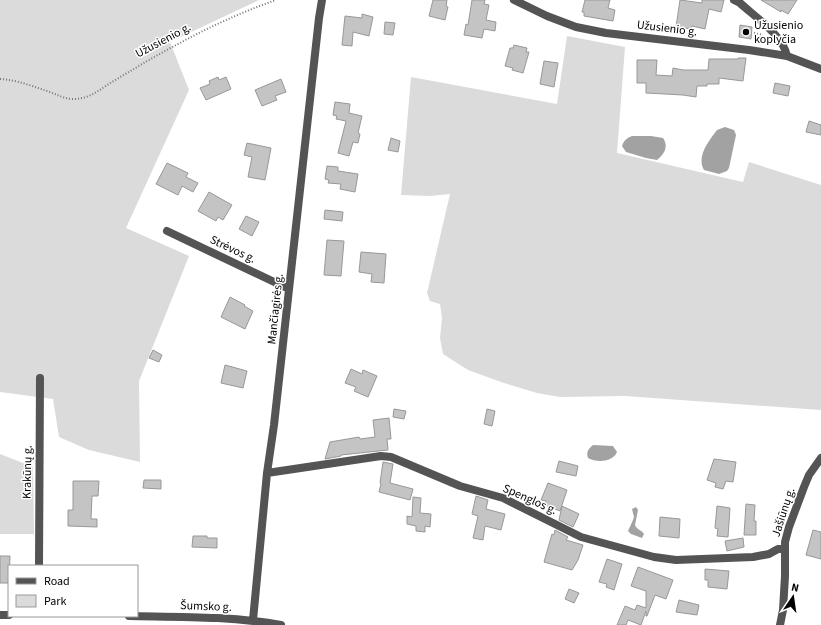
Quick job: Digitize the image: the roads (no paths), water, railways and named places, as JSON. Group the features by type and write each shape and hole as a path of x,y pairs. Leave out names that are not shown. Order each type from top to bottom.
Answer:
{"street":[{"name":"Mančiagirės g.","path":"253,620 267,473 322,0"},
{"name":"Užusienio g.","path":"514,0 547,16 576,27 606,33 787,56 821,69"},
{"path":"734,0 740,3 776,36 785,49 787,56"},
{"name":"Strėvos g.","path":"167,231 289,289"},
{"name":"Krakūnų g.","path":"39,565 40,378"},
{"name":"Spenglos g.","path":"267,473 381,456 391,457 460,486 503,498 581,537 654,557 676,560 745,557 769,554 778,549 784,549"},
{"name":"Jašiūnų g.","path":"780,625 783,610 785,576 784,549 789,527 809,475 821,458"},
{"name":"Šumsko g.","path":"138,616 212,617 253,620 281,625"}],"place":[{"name":"Užusienio koplyčia","path":"746,32"}]}
